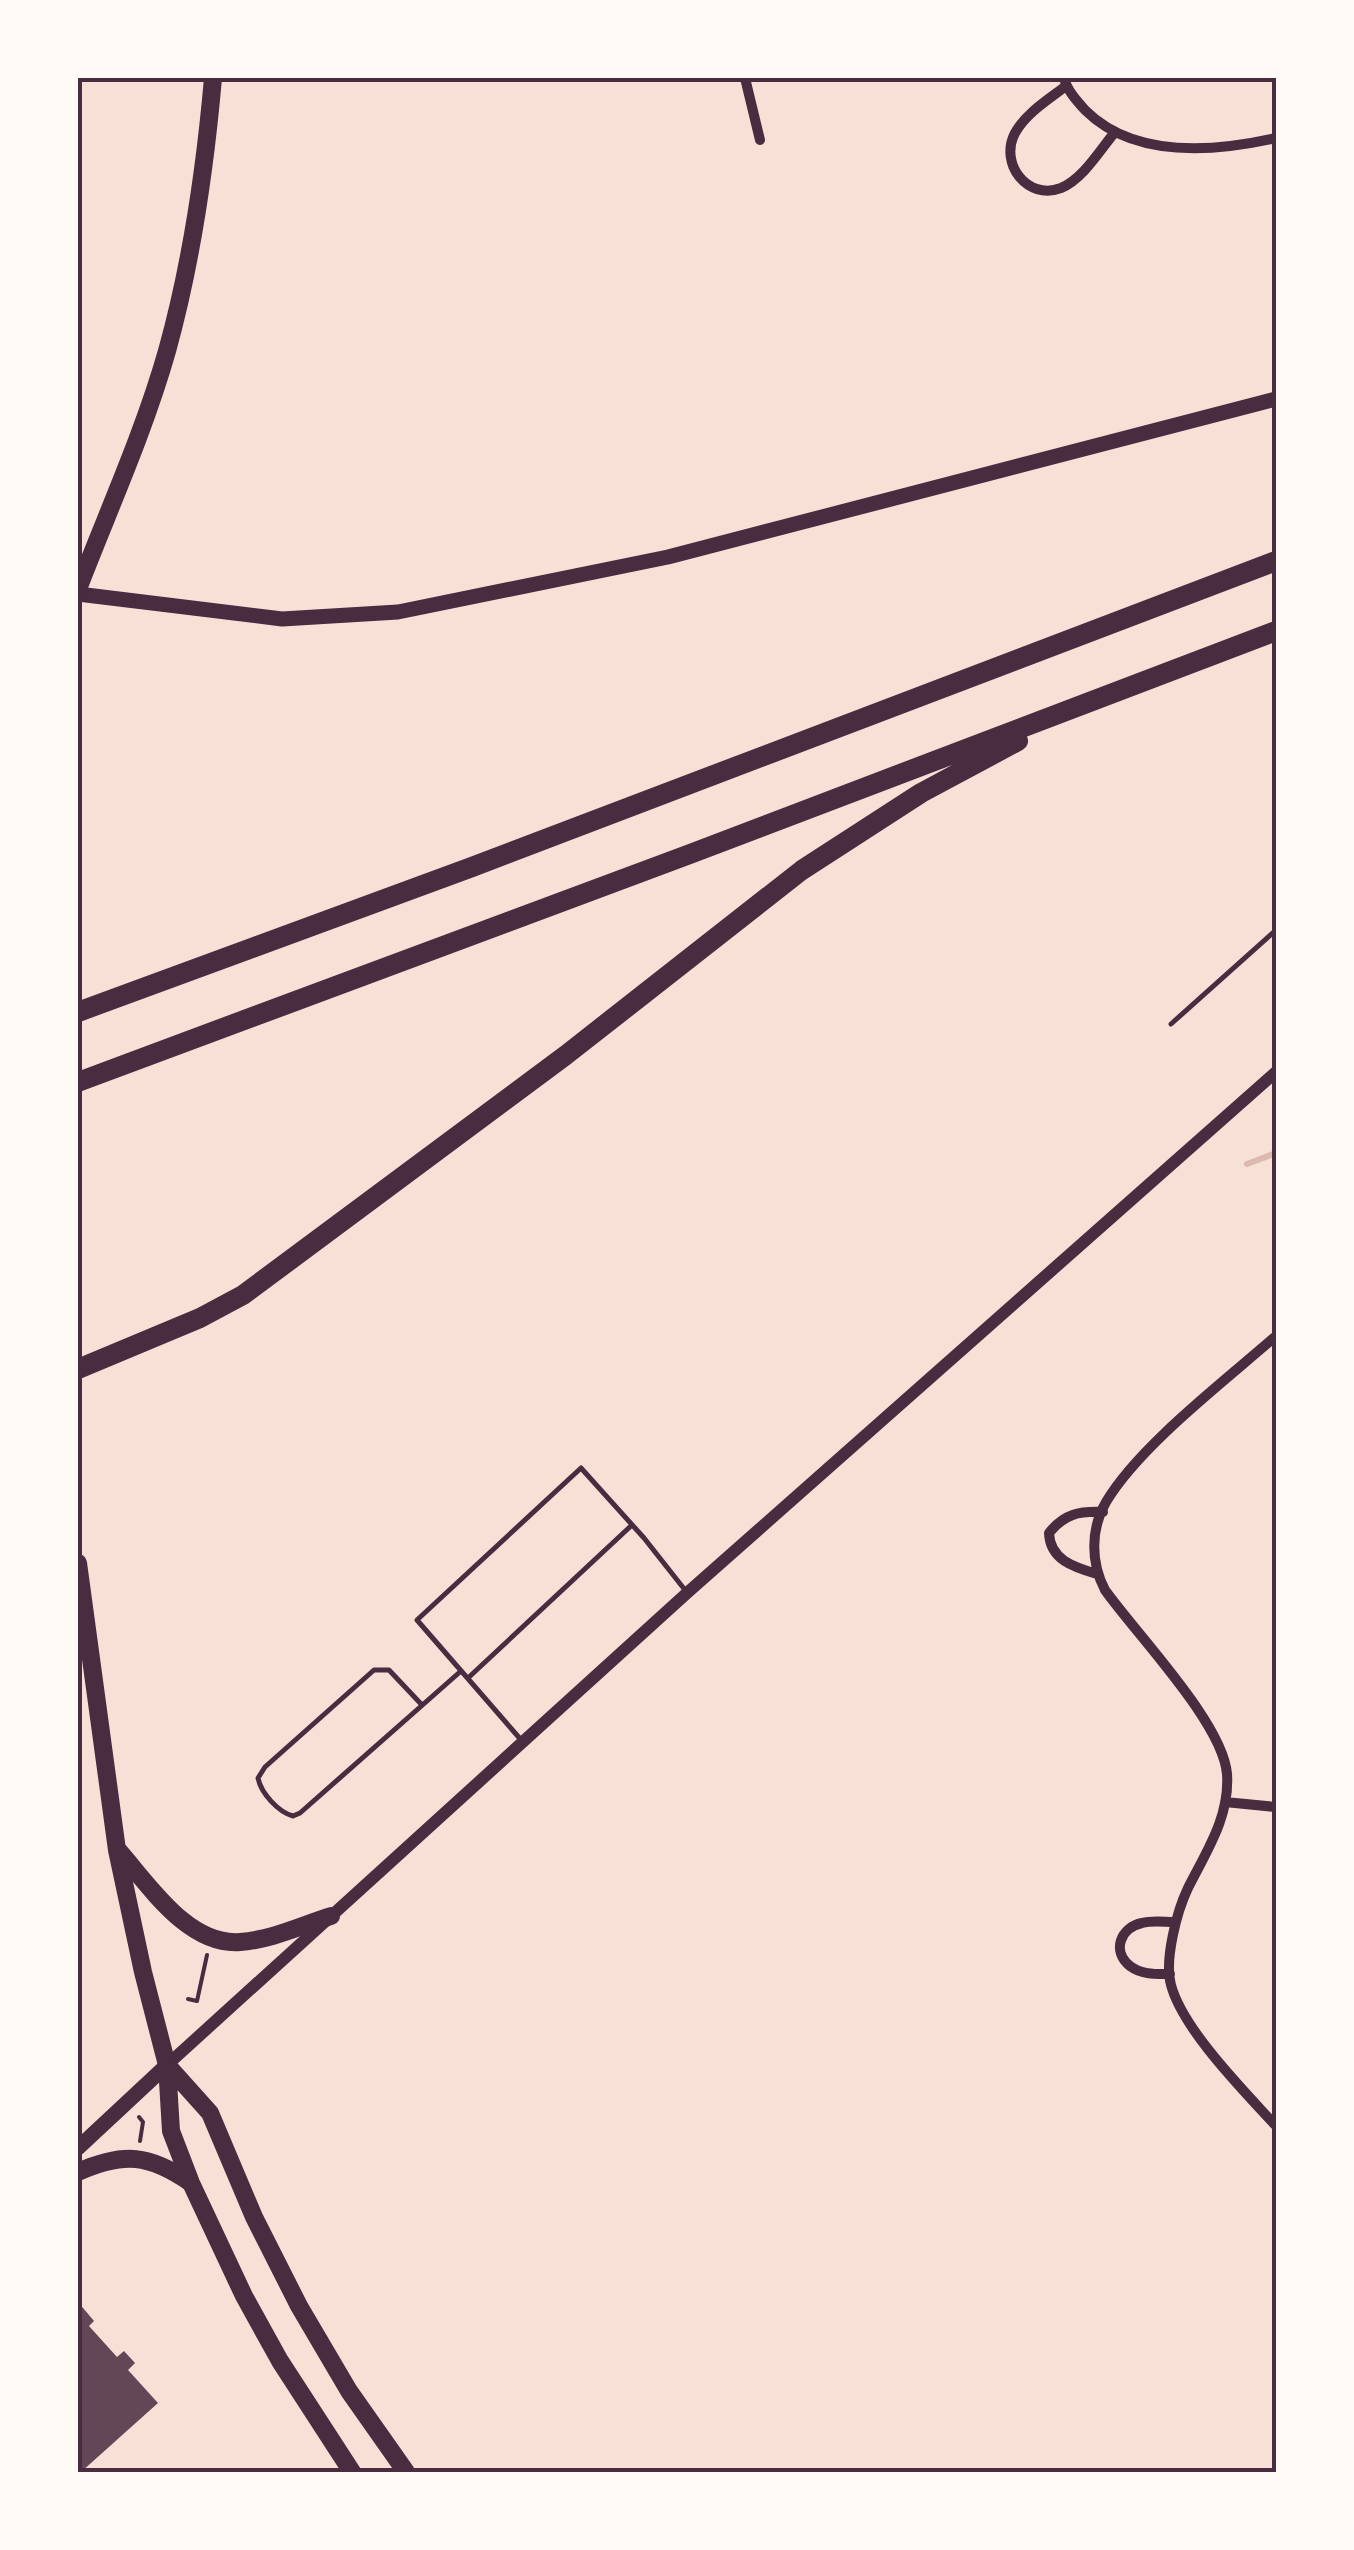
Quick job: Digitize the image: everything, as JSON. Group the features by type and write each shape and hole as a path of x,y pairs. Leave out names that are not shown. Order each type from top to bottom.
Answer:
{"highway":[{"path":"78,1009 650,800 1276,561"},
{"path":"78,1082 1276,631"},
{"path":"78,1369 200,1318 242,1295 552,1066 839,843 921,793 1095,700"}],"main road":[{"path":"213,78 193,242 166,354 78,592 282,619 398,612 668,558 1276,399"},
{"path":"78,1562 117,1850 167,2066 171,2130 191,2183 244,2296 280,2361 352,2472"},
{"path":"117,1850 169,1907 196,1930 218,1941 267,1937 331,1916"},
{"path":"78,2148 167,2066"},
{"path":"167,2066 210,2114 254,2217 299,2306 349,2391 406,2472"},
{"path":"78,2172 108,2160 153,2160 191,2183"}],"street":[{"path":"745,78 760,140"},
{"path":"1115,132 1074,180 1062,187 1037,188 1024,182 1010,162 1012,139 1065,82 1088,113 1115,132 1166,148 1238,146 1276,138"},
{"path":"167,2066 687,1592 1276,1072"},
{"path":"1276,1336 1134,1467 1104,1504 1094,1536 1097,1574 1128,1623 1200,1710 1218,1741 1227,1772 1225,1802 1213,1844 1175,1922 1172,1990 1210,2051 1276,2126"},
{"path":"1097,1574 1060,1559 1050,1547 1049,1533 1059,1520 1073,1514 1102,1512"},
{"path":"1225,1802 1276,1807"},
{"path":"1170,1974 1150,1974 1129,1965 1119,1943 1123,1933 1140,1923 1175,1922"}],"lane":[{"path":"1171,1024 1276,930"},
{"path":"522,1741 417,1620 581,1468 687,1592"},
{"path":"468,1678 632,1525"},
{"path":"422,1705 388,1670 374,1670 266,1767 258,1778 260,1788 288,1816 300,1813 422,1705 461,1670"}],"path":[{"path":"188,1999 197,2000 208,1954"},
{"path":"137,2114 143,2122 140,2146"}],"building":[{"path":"78,2302 94,2321 89,2326 117,2357 124,2351 135,2363 128,2370 158,2403 81,2472 78,2472"}],"waterway":[{"path":"1247,1164 1276,1153"}]}
